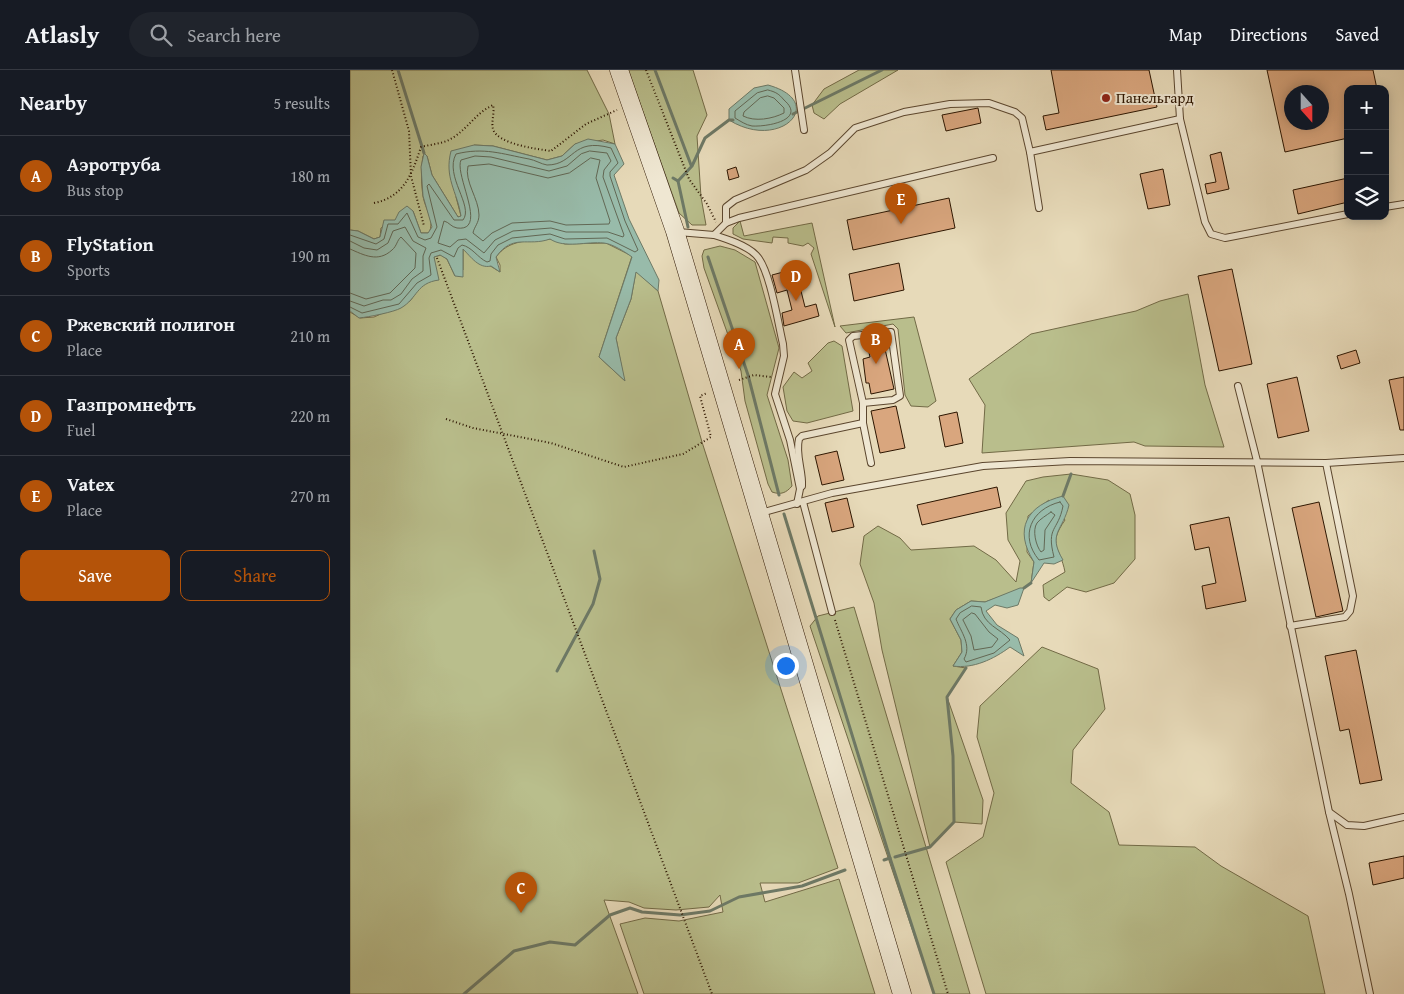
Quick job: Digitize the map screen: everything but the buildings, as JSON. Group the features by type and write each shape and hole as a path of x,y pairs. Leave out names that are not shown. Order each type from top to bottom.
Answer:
{"main road":[{"path":"619,70 675,231 902,994"}],"lane":[{"path":"795,70 804,130"},
{"path":"1177,70 1180,119 1205,222 1211,234 1224,238 1344,215"},
{"path":"726,223 726,207 735,200 806,170 830,154 855,128 904,112 950,104 989,103 1015,112 1022,118 1030,152 1039,208"},
{"path":"1030,152 1180,119"},
{"path":"714,235 726,223 738,218 993,158"},
{"path":"1389,206 1404,204"},
{"path":"675,231 726,238 752,252 764,265 783,344 784,356 776,388 776,400 790,440 800,489 800,503 832,612"},
{"path":"862,403 893,400 900,396 891,332 853,336 849,340 862,403 862,423 871,463"},
{"path":"1238,386 1257,461 1329,812 1370,994"},
{"path":"790,440 862,423"},
{"path":"800,489 802,487 802,470 798,444 802,436"},
{"path":"760,514 832,493 983,466 1070,461 1326,463 1404,458"},
{"path":"1290,626 1345,617 1350,611 1353,596 1326,463"},
{"path":"1329,812 1347,825 1364,826 1404,817"}],"path":[{"path":"392,70 409,131 411,176 424,226"},
{"path":"646,70 689,180 707,204 720,230"},
{"path":"374,203 384,201 398,192 411,176 420,148 441,144 455,137 480,111 493,104 493,129 499,137 520,145 551,151 586,124 631,104"},
{"path":"437,258 712,994"},
{"path":"739,380 748,376 779,380"},
{"path":"446,419 473,428 551,443 624,468 682,454 711,437 700,396 707,393"},
{"path":"832,612 948,994"}],"green space":[{"path":"350,70 587,70 609,114 615,144 603,140 575,144 562,156 547,160 493,146 474,145 456,197 461,216 458,217 432,175 427,156 423,156 422,186 424,201 431,224 429,233 421,233 413,211 381,228 380,237 374,239 358,231 350,230"},
{"path":"628,70 693,70 707,115 697,136 701,197 706,225 692,225 679,213"},
{"path":"859,70 898,70 840,104 824,119 814,113 812,105 824,89"},
{"path":"740,221 744,236 812,223 835,327 811,254 814,248 808,243 803,246 788,243 788,238 773,237 772,243 743,239 733,234 733,228"},
{"path":"550,239 565,244 606,243 632,256 599,357 624,380 616,338 631,299 636,271 658,291 702,442 838,868 798,883 760,883 765,902 839,879 875,994 644,994 620,924 645,918 679,921 723,912 720,895 709,907 676,910 644,908 629,902 604,900 638,994 350,994 350,312 360,318 374,317 410,301 420,287 429,281 434,266 434,257 441,255 447,259 455,276 463,270 463,249 500,272 500,265 496,257 507,247 520,242"},
{"path":"720,246 735,250 755,262 779,348 767,395 788,460 792,486 783,493 772,492 768,484 745,401 741,371 704,268 702,256 704,250"},
{"path":"1188,294 1205,385 1224,447 1145,446 1134,442 982,453 985,405 969,379 1031,334 1136,311 1160,301"},
{"path":"914,317 936,401 928,407 911,406 905,395 898,329 893,324 846,333 840,326"},
{"path":"834,341 842,346 853,411 807,423 793,421 787,411 783,387 794,372 802,378 812,371 808,363 828,343"},
{"path":"1071,474 1108,480 1130,494 1135,515 1135,559 1114,583 1086,592 1067,587 1049,601 1044,597 1043,585 1065,572 1056,541 1065,520 1049,500 1028,516 1027,552 1034,562 1031,583 1024,588 985,602 971,601 956,610 950,619 961,640 962,652 953,666 966,668 947,697 983,800 982,824 954,822 930,847 882,650 874,603 860,564 864,536 878,526 900,538 911,550 974,546 996,560 1016,582 1020,561 1008,540 1006,513 1026,481"},
{"path":"854,607 970,994 934,994 810,626 818,616"},
{"path":"1042,647 1098,669 1105,709 1073,750 1071,783 1109,812 1119,845 1195,847 1221,866 1308,916 1325,994 986,994 946,862 983,837 994,793 977,737 980,706"}],"water":[{"path":"768,85 786,93 795,102 796,112 790,121 780,127 765,130 748,128 729,120 729,109 754,88"},
{"path":"588,139 615,144 624,164 614,175 629,219 659,280 658,291 636,272 631,299 616,338 625,381 599,357 632,257 619,248 608,244 562,244 550,239 515,243 502,250 496,257 500,272 491,266 479,264 463,249 463,277 455,276 447,259 440,255 434,257 439,280 426,284 401,308 359,318 350,311 350,230 358,231 374,239 380,237 384,220 395,220 399,212 407,206 413,211 421,233 428,233 432,227 423,196 421,167 424,153 427,156 432,175 458,217 461,216 449,169 451,151 474,145 493,146 547,160 562,156 575,144"},
{"path":"1063,496 1069,505 1056,538 1056,544 1063,560 1054,564 1044,563 1031,583 1034,562 1025,539 1024,529 1027,520 1040,505"},
{"path":"1024,588 1018,605 1007,608 995,605 986,611 997,625 1018,638 1024,656 1010,647 983,662 961,667 953,666 962,652 961,640 950,619 956,610 971,601 985,602"}],"waterway":[{"path":"398,70 424,153"},
{"path":"655,70 691,165"},
{"path":"793,114 882,70"},
{"path":"673,178 678,181 692,166 705,138 729,120 733,120"},
{"path":"678,181 688,227"},
{"path":"708,257 748,375 779,495"},
{"path":"1063,496 1071,474"},
{"path":"784,514 934,994"},
{"path":"557,671 593,604 600,579 594,551"},
{"path":"1024,588 1031,583"},
{"path":"895,857 930,847 954,822 953,756 947,697 966,668"},
{"path":"884,860 890,858"},
{"path":"464,994 514,951 550,942 575,945 610,915 630,908 642,912 680,915 710,911 739,897 802,886 845,870"}],"place":[{"name":"Панельгард","path":"1106,98"},
{"name":"Vatex","path":"901,224"},
{"name":"Газпромнефть","path":"796,301"},
{"name":"FlyStation","path":"876,364"},
{"name":"Аэротруба","path":"739,369"},
{"name":"Ржевский полигон","path":"521,913"}]}
